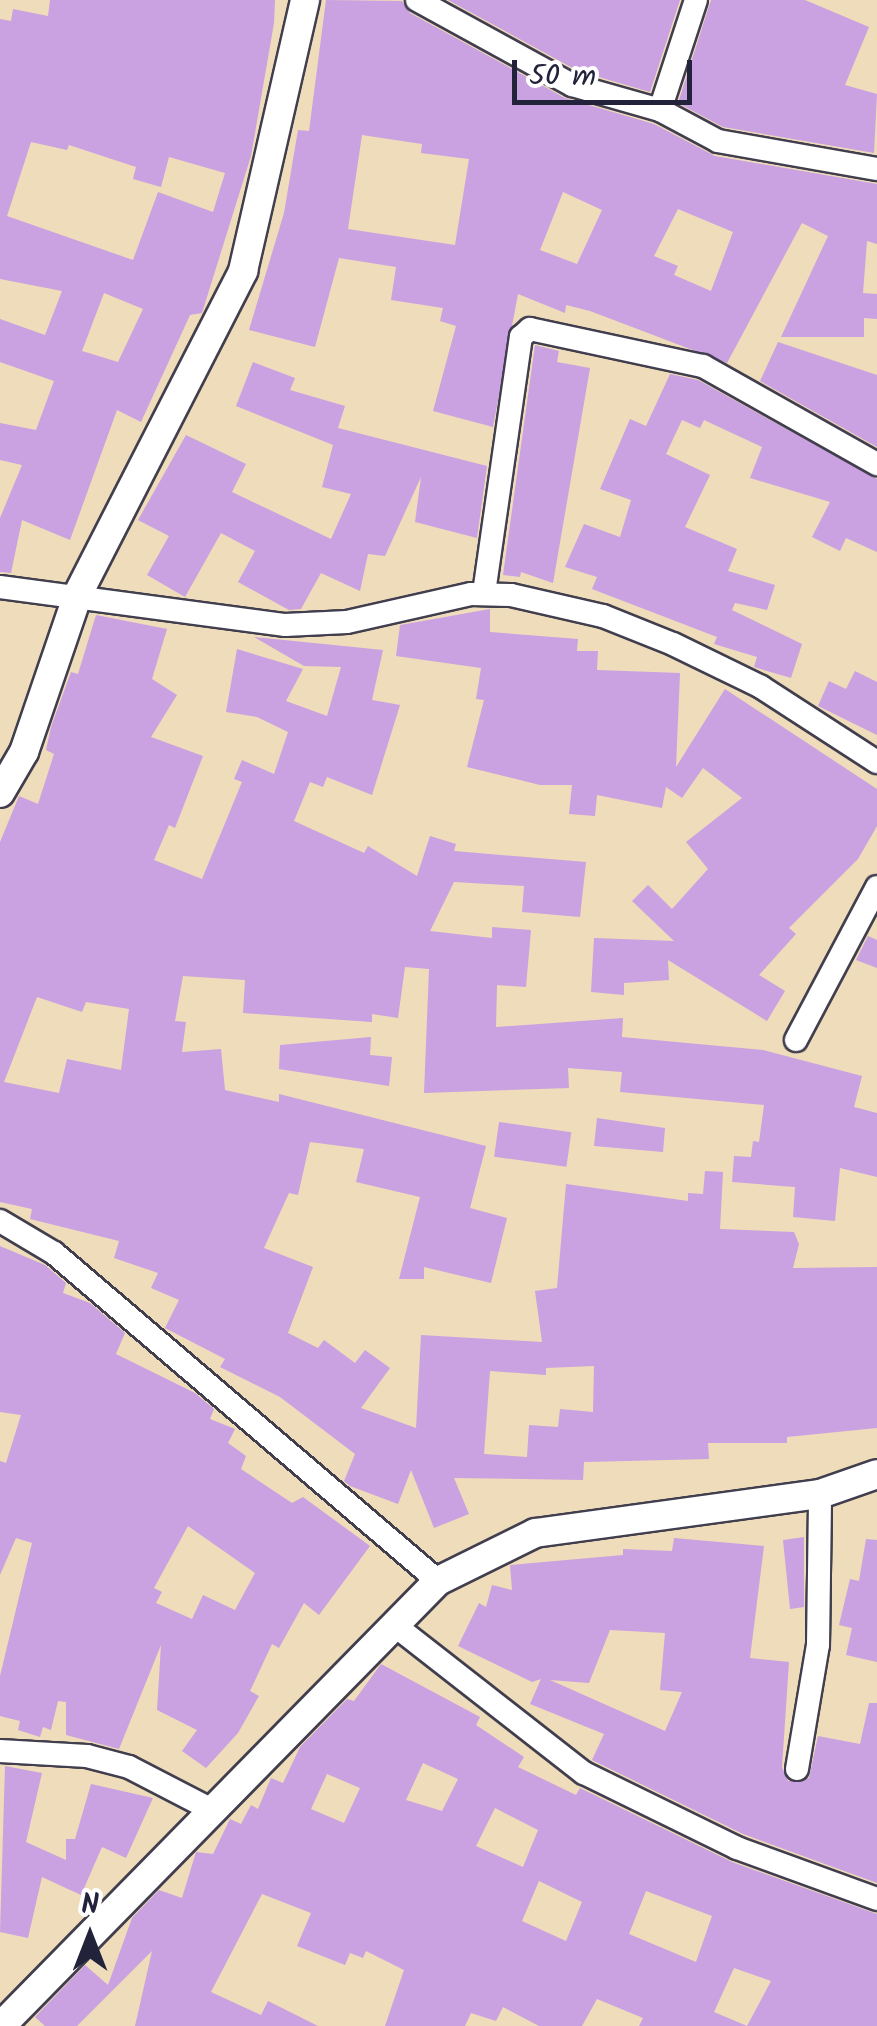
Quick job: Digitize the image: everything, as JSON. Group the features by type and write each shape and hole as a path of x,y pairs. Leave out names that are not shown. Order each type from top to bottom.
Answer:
{"street":[{"path":"0,792 24,752 78,594 243,271 305,0"},
{"path":"416,0 572,85 660,110 718,142 877,170"},
{"path":"660,110 696,0"},
{"path":"484,592 521,337 530,329 703,366 877,464"},
{"path":"0,587 78,594 286,626 347,622 484,592 603,616 673,644 761,687 877,762"},
{"path":"796,1040 877,888"},
{"path":"0,1220 54,1253 438,1581"},
{"path":"8,2024 438,1581 536,1533 820,1494 877,1474"},
{"path":"796,1768 818,1645 820,1494"},
{"path":"393,1624 584,1773 737,1848 877,1898"},
{"path":"0,1751 87,1756 129,1767 212,1810"}],"building":[{"path":"50,0 275,0 251,156 202,313 190,315 141,422 117,410 70,540 22,520 11,573 0,572 0,518 22,465 0,460 0,423 36,430 54,381 0,362 0,319 45,335 62,291 0,279 0,19 11,21 13,9 48,16","holes":["31,142 67,150 69,145 136,167 133,179 161,187 169,157 225,173 213,212 158,192 133,260 7,216","104,293 143,309 118,362 82,351"]},
{"path":"326,0 402,1 410,13 565,98 654,124 715,156 877,184 877,244 867,241 863,293 877,294 877,319 864,318 864,337 781,337 828,236 802,223 727,363 590,311 566,305 565,313 518,294 493,427 433,411 456,326 440,321 443,308 391,300 396,267 339,258 315,347 249,330 284,213 298,130 309,131","holes":["362,135 422,144 421,153 469,159 455,245 348,229","563,192 602,210 577,264 540,250","678,209 733,232 711,291 674,275 678,266 654,256"]},
{"path":"448,0 680,0 650,92 578,71"},
{"path":"711,0 805,0 869,27 845,85 877,94 874,153 723,127 678,103"},
{"path":"778,342 877,375 877,447 760,381"},
{"path":"535,345 559,351 557,362 590,368 553,583 521,572 520,577 503,575"},
{"path":"253,362 295,378 290,390 345,406 338,428 487,466 477,538 415,522 421,477 385,556 368,554 360,591 321,573 301,609 289,610 238,582 255,551 221,533 185,597 147,575 169,536 138,520 186,435 246,464 232,492 331,539 351,494 322,487 333,445 236,406"},
{"path":"670,374 698,380 877,479 877,552 846,538 840,551 812,537 830,502 750,478 762,447 704,420 700,428 682,420 666,454 710,475 685,527 737,549 728,571 775,585 767,610 735,603 732,610 802,644 791,678 754,667 757,657 714,644 717,637 592,589 597,577 565,567 584,524 620,537 631,500 600,489 630,419 646,426"},
{"path":"490,609 490,632 578,639 577,651 598,651 597,670 680,673 676,767 725,689 877,789 877,826 858,859 789,928 796,934 759,975 785,991 767,1021 668,960 669,980 624,983 624,995 591,992 594,938 674,941 632,901 648,885 672,909 708,869 686,842 742,798 703,768 682,798 666,787 662,808 597,795 595,816 569,814 572,785 540,785 467,767 484,700 476,699 481,668 396,656 400,625"},
{"path":"96,615 167,629 152,679 177,695 151,737 203,756 175,828 169,825 154,860 202,879 242,782 234,779 242,760 274,774 288,732 257,717 226,712 237,649 303,669 286,701 327,716 341,667 304,666 254,637 383,650 372,700 400,705 372,795 327,777 323,787 310,782 294,821 364,853 368,846 417,876 430,836 456,844 454,851 586,862 580,917 522,912 524,886 454,882 430,931 492,938 492,927 531,930 526,987 497,985 496,1027 623,1018 622,1037 763,1050 862,1076 854,1107 877,1113 877,1177 840,1168 835,1221 793,1217 795,1187 732,1182 734,1156 751,1157 753,1141 759,1142 764,1105 620,1092 622,1072 568,1068 569,1088 424,1093 429,969 405,967 398,1018 372,1014 372,1022 243,1013 245,980 183,976 175,1021 186,1022 182,1052 221,1049 225,1090 279,1102 279,1094 486,1146 470,1208 507,1218 491,1283 424,1267 424,1279 399,1279 420,1197 356,1182 364,1149 310,1142 298,1195 289,1193 264,1248 313,1267 288,1333 318,1348 324,1340 355,1363 365,1350 390,1368 361,1408 416,1428 421,1335 542,1342 535,1291 557,1288 566,1184 688,1201 688,1193 703,1194 705,1171 723,1172 720,1229 794,1232 799,1244 793,1268 877,1267 877,1428 787,1437 787,1443 708,1443 709,1459 584,1462 583,1480 454,1478 469,1514 434,1528 411,1470 398,1504 350,1486 344,1481 355,1454 280,1397 220,1367 225,1359 165,1328 179,1300 151,1288 158,1273 114,1258 119,1241 30,1219 32,1209 0,1202 0,842 19,796 38,804 54,754 46,750 51,727 71,672 78,674","holes":["37,997 82,1012 86,1002 129,1009 121,1070 67,1059 59,1093 4,1082","594,1366 593,1412 560,1409 558,1427 529,1425 527,1457 484,1454 490,1371 546,1375 546,1368"]},
{"path":"855,671 877,682 877,735 818,706 829,681 846,689"},
{"path":"868,936 877,940 877,968 856,960"},
{"path":"371,1037 370,1055 392,1057 389,1086 279,1069 280,1045"},
{"path":"597,1118 665,1128 663,1152 594,1146"},
{"path":"499,1122 571,1132 566,1167 494,1157"},
{"path":"0,1246 45,1265 66,1283 63,1293 90,1303 125,1333 116,1354 195,1393 214,1409 210,1419 235,1429 228,1443 246,1456 241,1469 292,1503 303,1497 370,1546 319,1615 304,1603 279,1648 272,1644 250,1691 259,1696 238,1733 206,1768 182,1751 197,1730 157,1710 161,1645 119,1749 66,1735 66,1702 58,1701 51,1730 43,1727 40,1737 18,1730 20,1721 0,1716 0,1676 32,1543 16,1538 0,1575 0,1461 6,1463 21,1415 0,1412","holes":["188,1526 255,1573 235,1610 203,1595 192,1619 156,1603 162,1592 154,1588"]},
{"path":"804,1537 804,1607 790,1609 783,1540"},
{"path":"674,1538 764,1546 750,1658 789,1662 782,1767 788,1781 809,1778 818,1736 860,1744 869,1703 877,1703 877,1883 743,1834 592,1760 604,1734 530,1704 541,1679 532,1682 458,1646 479,1603 486,1607 492,1585 512,1590 510,1565 623,1555 623,1549 672,1551","holes":["610,1630 665,1633 660,1690 682,1692 665,1731 550,1680 589,1683"]},
{"path":"866,1539 877,1540 877,1662 846,1655 852,1628 839,1625 850,1579 859,1581"},
{"path":"381,1664 480,1717 476,1725 524,1757 518,1767 576,1795 580,1788 732,1862 877,1914 877,2026 747,2026 639,2026 643,2018 597,1999 582,2026 539,2026 503,2007 496,2021 471,2013 465,2026 385,2026 404,1970 366,1951 363,1958 350,1953 345,1965 297,1946 311,1913 262,1894 211,1992 261,2015 268,2001 318,2026 135,2026 152,1951 77,2026 45,2026 35,2017 85,1965 108,1985 132,1918 159,1890 182,1898 196,1852 213,1854 230,1819 241,1824 251,1805 258,1809 271,1778 283,1783 300,1747 347,1699 354,1701","holes":["423,1763 458,1779 442,1811 406,1800","327,1774 360,1788 344,1823 311,1809","495,1808 538,1830 523,1867 476,1846","539,1881 582,1902 566,1941 522,1921","646,1891 712,1916 696,1962 629,1934","734,1968 771,1981 747,2026 714,2012"]},
{"path":"5,1766 42,1773 26,1842 66,1860 66,1839 75,1839 91,1784 153,1798 126,1858 102,1847 81,1895 42,1877 28,1938 0,1932"}]}
